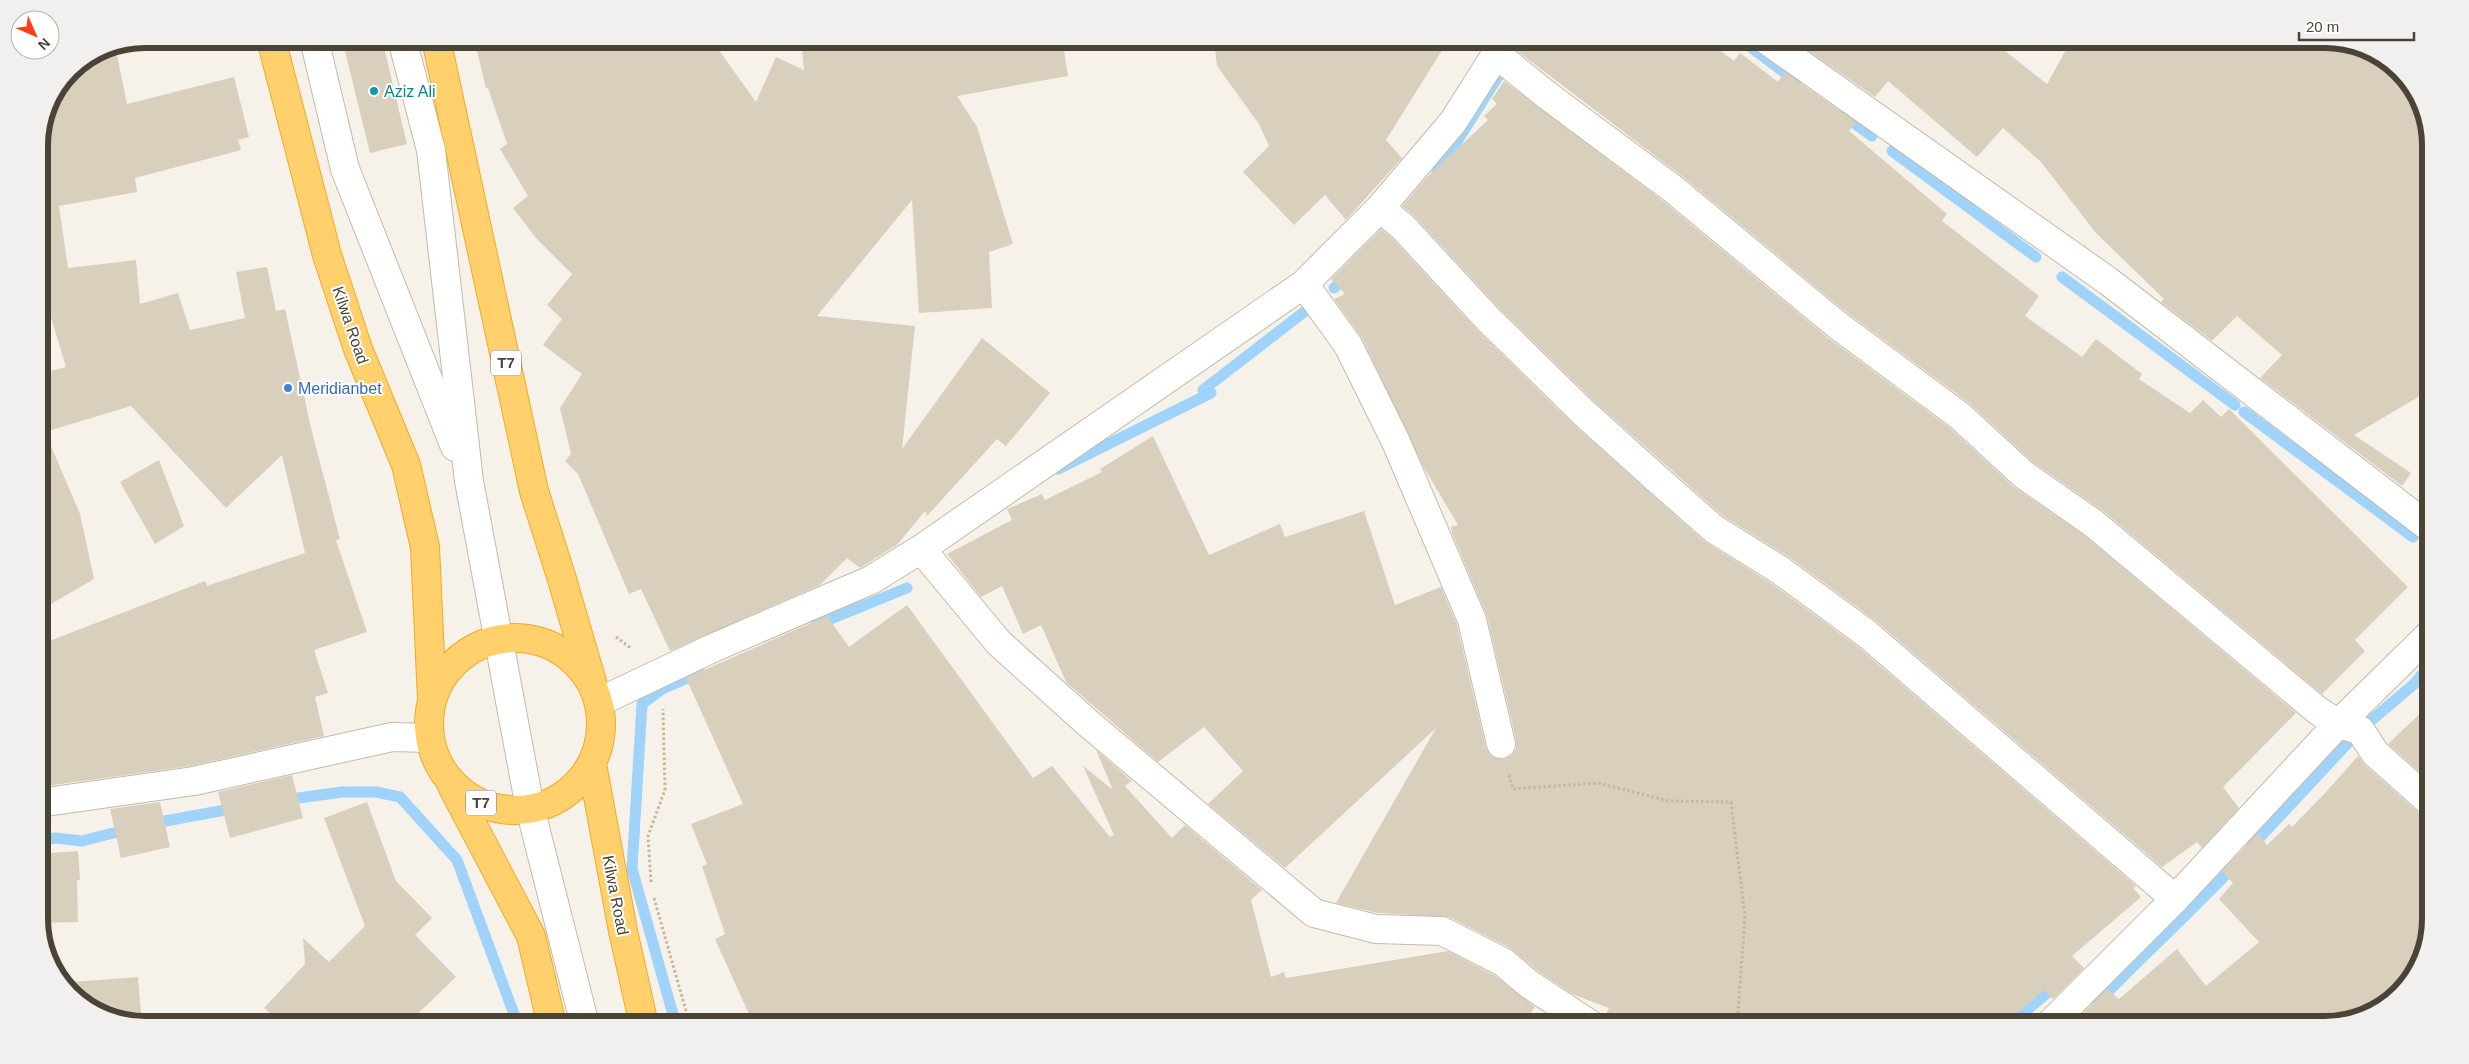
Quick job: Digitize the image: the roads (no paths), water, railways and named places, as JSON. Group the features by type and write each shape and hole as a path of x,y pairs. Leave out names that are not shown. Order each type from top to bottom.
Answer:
{"highway":[{"name":"Kilwa Road","path":"273,48 327,255 358,349 406,465 425,547 432,700"},
{"name":"T7","path":"438,48 534,491 561,576 602,722 599,744 592,764 575,786 552,802 530,808 497,809 471,799 450,781"},
{"name":"T7","path":"550,1016 530,936 450,781 437,761 430,738 428,719 432,700 445,674 465,653 491,641 521,638 549,644 574,659 595,692"},
{"name":"Kilwa Road","path":"592,764 623,931 642,1016"}],"street":[{"path":"316,48 345,169 469,481"},
{"path":"404,48 431,150 469,481 530,808 583,1016"},
{"path":"595,692 715,647 871,580 921,549 1304,284 1380,208 1452,122 1500,48"},
{"path":"1502,48 1548,96 1673,189 1836,324 1960,416 2024,475 2093,523 2237,645 2338,724 2360,730 2375,753 2422,795"},
{"path":"1778,48 2108,281 2421,521"},
{"path":"1380,208 1403,227 1488,318 1584,413 1714,529 1780,570 1867,634 2175,899"},
{"path":"1304,284 1348,345 1396,442 1472,620 1501,744"},
{"path":"921,549 999,642 1090,724 1314,913 1376,929 1442,931 1503,962 1529,984 1577,1016"},
{"path":"2058,1016 2175,899 2338,724 2422,642"},
{"path":"48,802 194,782 392,737 430,738"}],"waterway":[{"path":"1752,48 1796,81"},
{"path":"1437,173 1504,67"},
{"path":"1843,115 1872,136"},
{"path":"1892,151 2036,257"},
{"path":"1334,288 1348,275"},
{"path":"2062,277 2235,405"},
{"path":"1203,390 1317,302"},
{"path":"1058,469 1211,393"},
{"path":"2244,412 2413,537"},
{"path":"816,625 907,588"},
{"path":"673,1016 632,869 642,704 662,689 700,673"},
{"path":"2251,847 2360,730 2414,684 2422,675"},
{"path":"284,800 342,792 376,792 400,797 457,860 515,1016"},
{"path":"149,824 236,808"},
{"path":"48,839 55,838 82,841 129,829"},
{"path":"2098,1002 2235,865"},
{"path":"2020,1016 2059,983"}],"place":[{"name":"Aziz Ali","path":"374,91"},
{"name":"Meridianbet","path":"288,388"}]}
